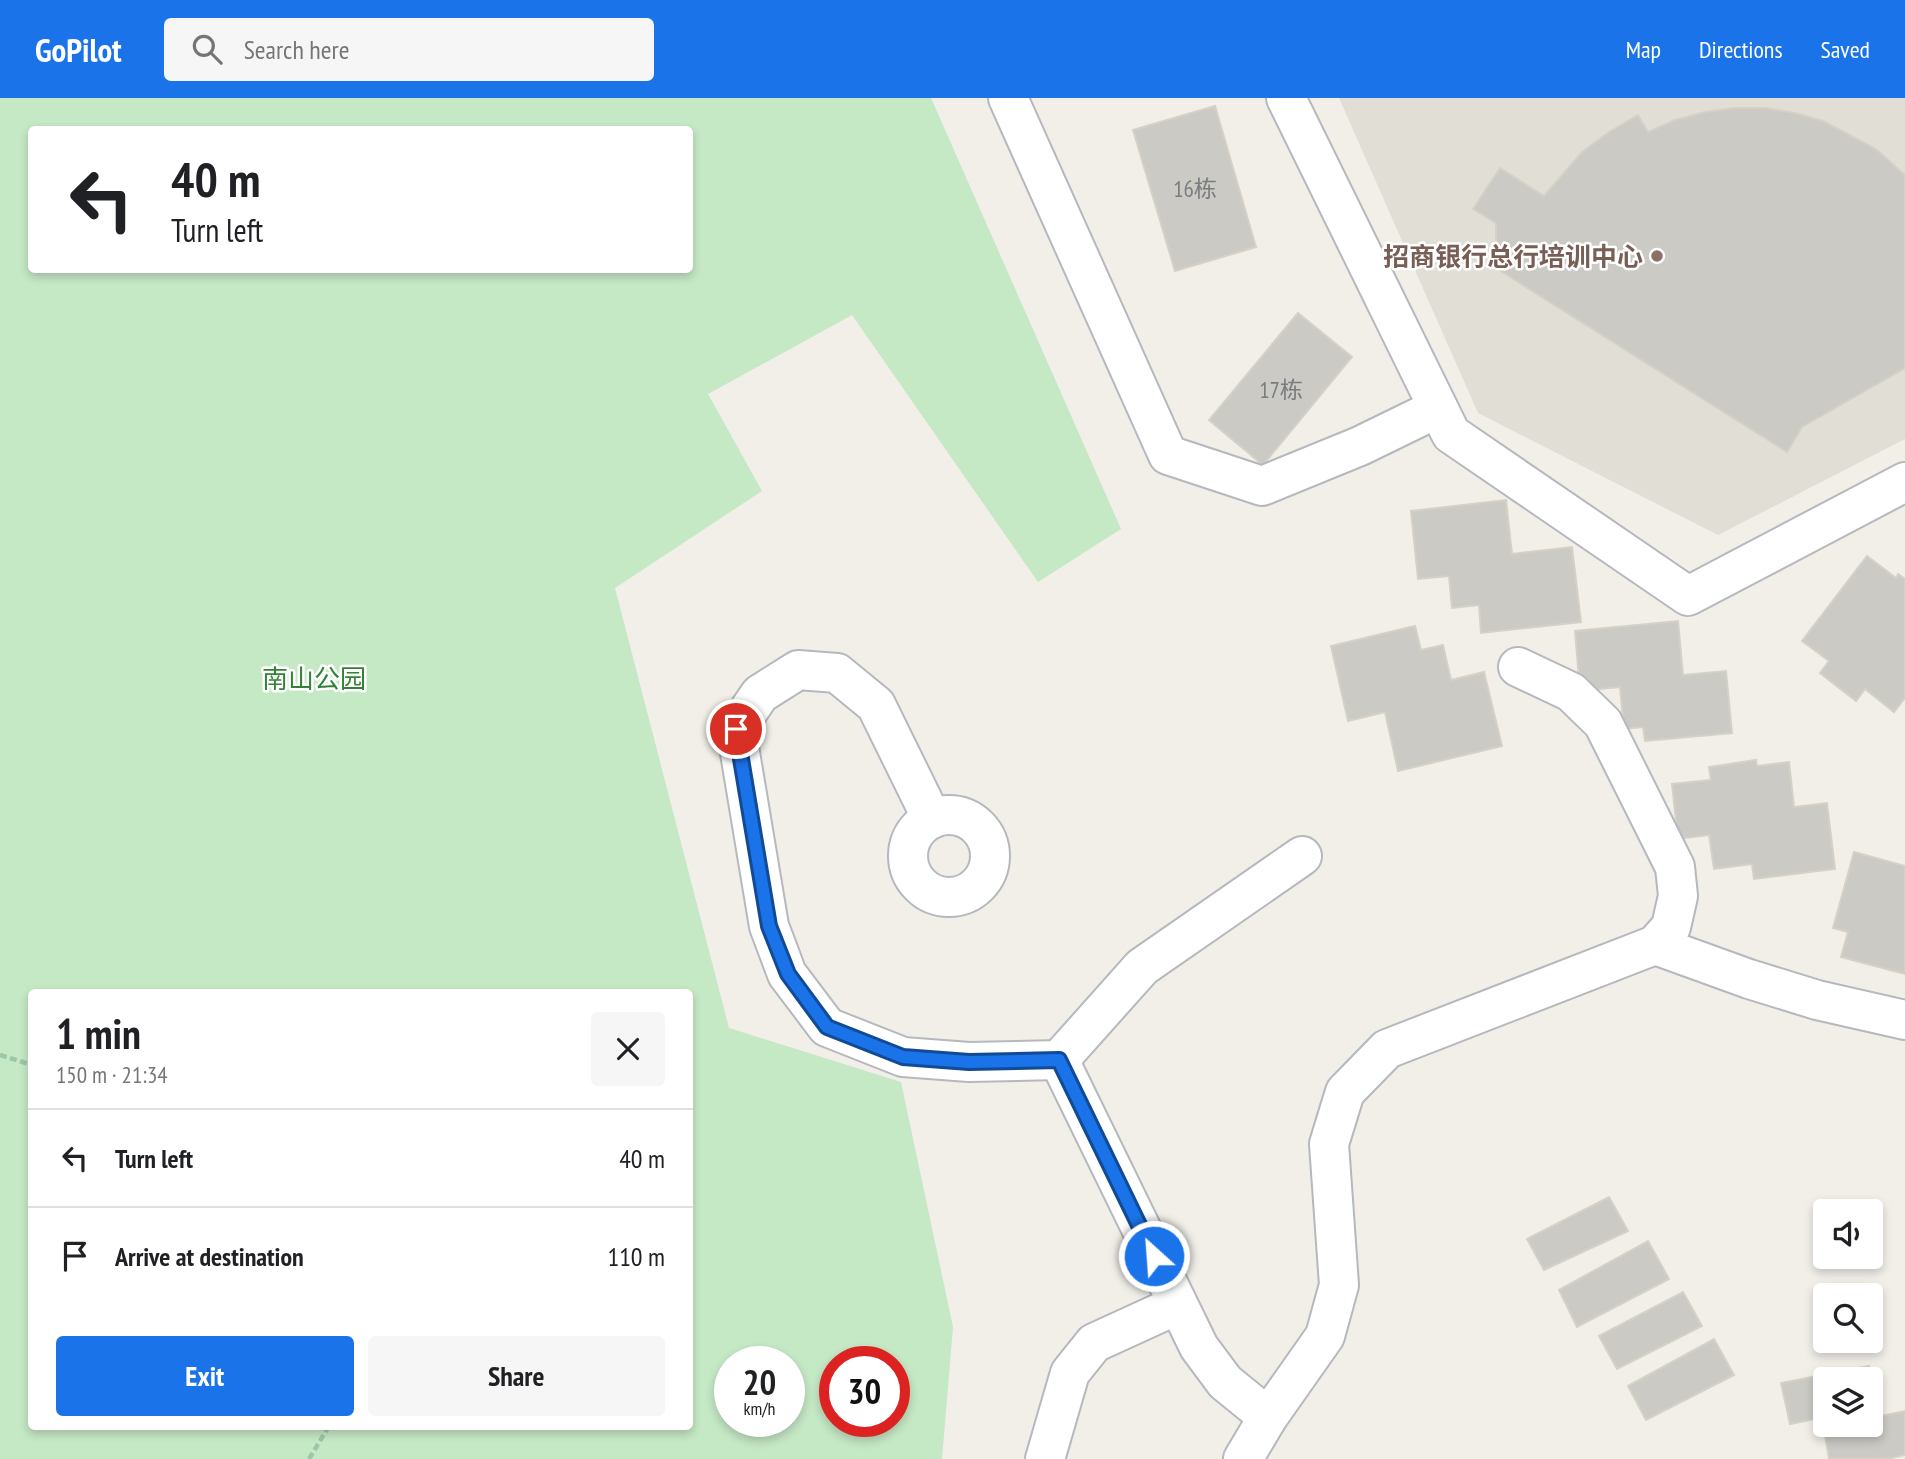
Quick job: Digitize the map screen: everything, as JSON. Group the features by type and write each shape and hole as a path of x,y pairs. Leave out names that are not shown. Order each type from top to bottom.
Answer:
{"street":[{"path":"1008,98 1168,455 1262,486 1360,446 1438,408"},
{"path":"1286,98 1451,434 1688,596 1905,482"},
{"path":"1243,1459 1268,1417 1325,1336 1339,1285 1329,1143 1345,1092 1387,1049 1655,945 1671,926 1678,896 1675,867 1602,723 1571,692 1518,667"},
{"path":"932,819 876,705 837,673 799,670 760,694 736,729 769,926 788,974 827,1027 903,1057 969,1062 1059,1060 1142,967 1302,856"},
{"path":"1655,945 1817,1000 1905,1020"},
{"path":"1059,1060 1199,1347 1225,1382 1268,1417"},
{"path":"1045,1459 1070,1373 1094,1343 1177,1305"}],"path":[{"path":"0,1055 28,1064"},
{"path":"309,1459 327,1430"}],"shaded area":[{"name":"招商银行总行培训中心","path":"1339,98 1905,98 1905,439 1718,535 1478,413"}],"green space":[{"name":"南山公园","path":"0,98 931,98 1121,529 1038,582 852,315 708,394 762,491 615,588 729,1028 901,1082 953,1327 942,1459 0,1459"}],"building":[{"path":"1215,106 1256,247 1175,271 1133,130"},
{"path":"1734,108 1765,108 1823,121 1876,149 1905,175 1905,368 1802,427 1787,452 1499,270 1510,253 1496,244 1496,223 1473,209 1500,168 1544,196 1582,152 1638,115 1648,132 1675,120"},
{"path":"1298,313 1352,357 1263,465 1209,420"},
{"path":"1506,500 1512,554 1572,547 1581,622 1481,633 1479,605 1452,608 1449,576 1418,579 1411,511"},
{"path":"1867,556 1896,578 1898,574 1905,579 1905,698 1894,712 1865,689 1856,701 1820,673 1829,661 1802,641"},
{"path":"1678,621 1683,675 1726,671 1732,733 1645,741 1643,727 1624,729 1620,687 1580,691 1575,631"},
{"path":"1415,626 1421,650 1443,645 1451,680 1484,672 1502,746 1398,771 1385,712 1348,721 1331,646"},
{"path":"1756,760 1757,766 1789,762 1794,807 1827,803 1835,869 1754,879 1752,864 1714,869 1709,835 1678,839 1672,784 1711,780 1709,767"},
{"path":"1854,852 1905,866 1905,974 1841,957 1848,932 1833,928"},
{"path":"1609,1197 1628,1231 1544,1270 1527,1239"},
{"path":"1648,1241 1669,1279 1577,1327 1559,1290"},
{"path":"1683,1292 1702,1326 1617,1369 1599,1336"},
{"path":"1714,1339 1734,1375 1646,1420 1628,1386"},
{"path":"1813,1377 1813,1419 1790,1424 1781,1383"},
{"path":"1905,1411 1905,1455 1886,1459 1829,1459 1825,1437 1883,1437 1883,1416"}],"place":[{"name":"招商银行总行培训中心","path":"1657,256"}],"route":[{"path":"736,729 769,926 788,974 827,1027 903,1057 969,1062 1059,1060 1154,1256"}]}
